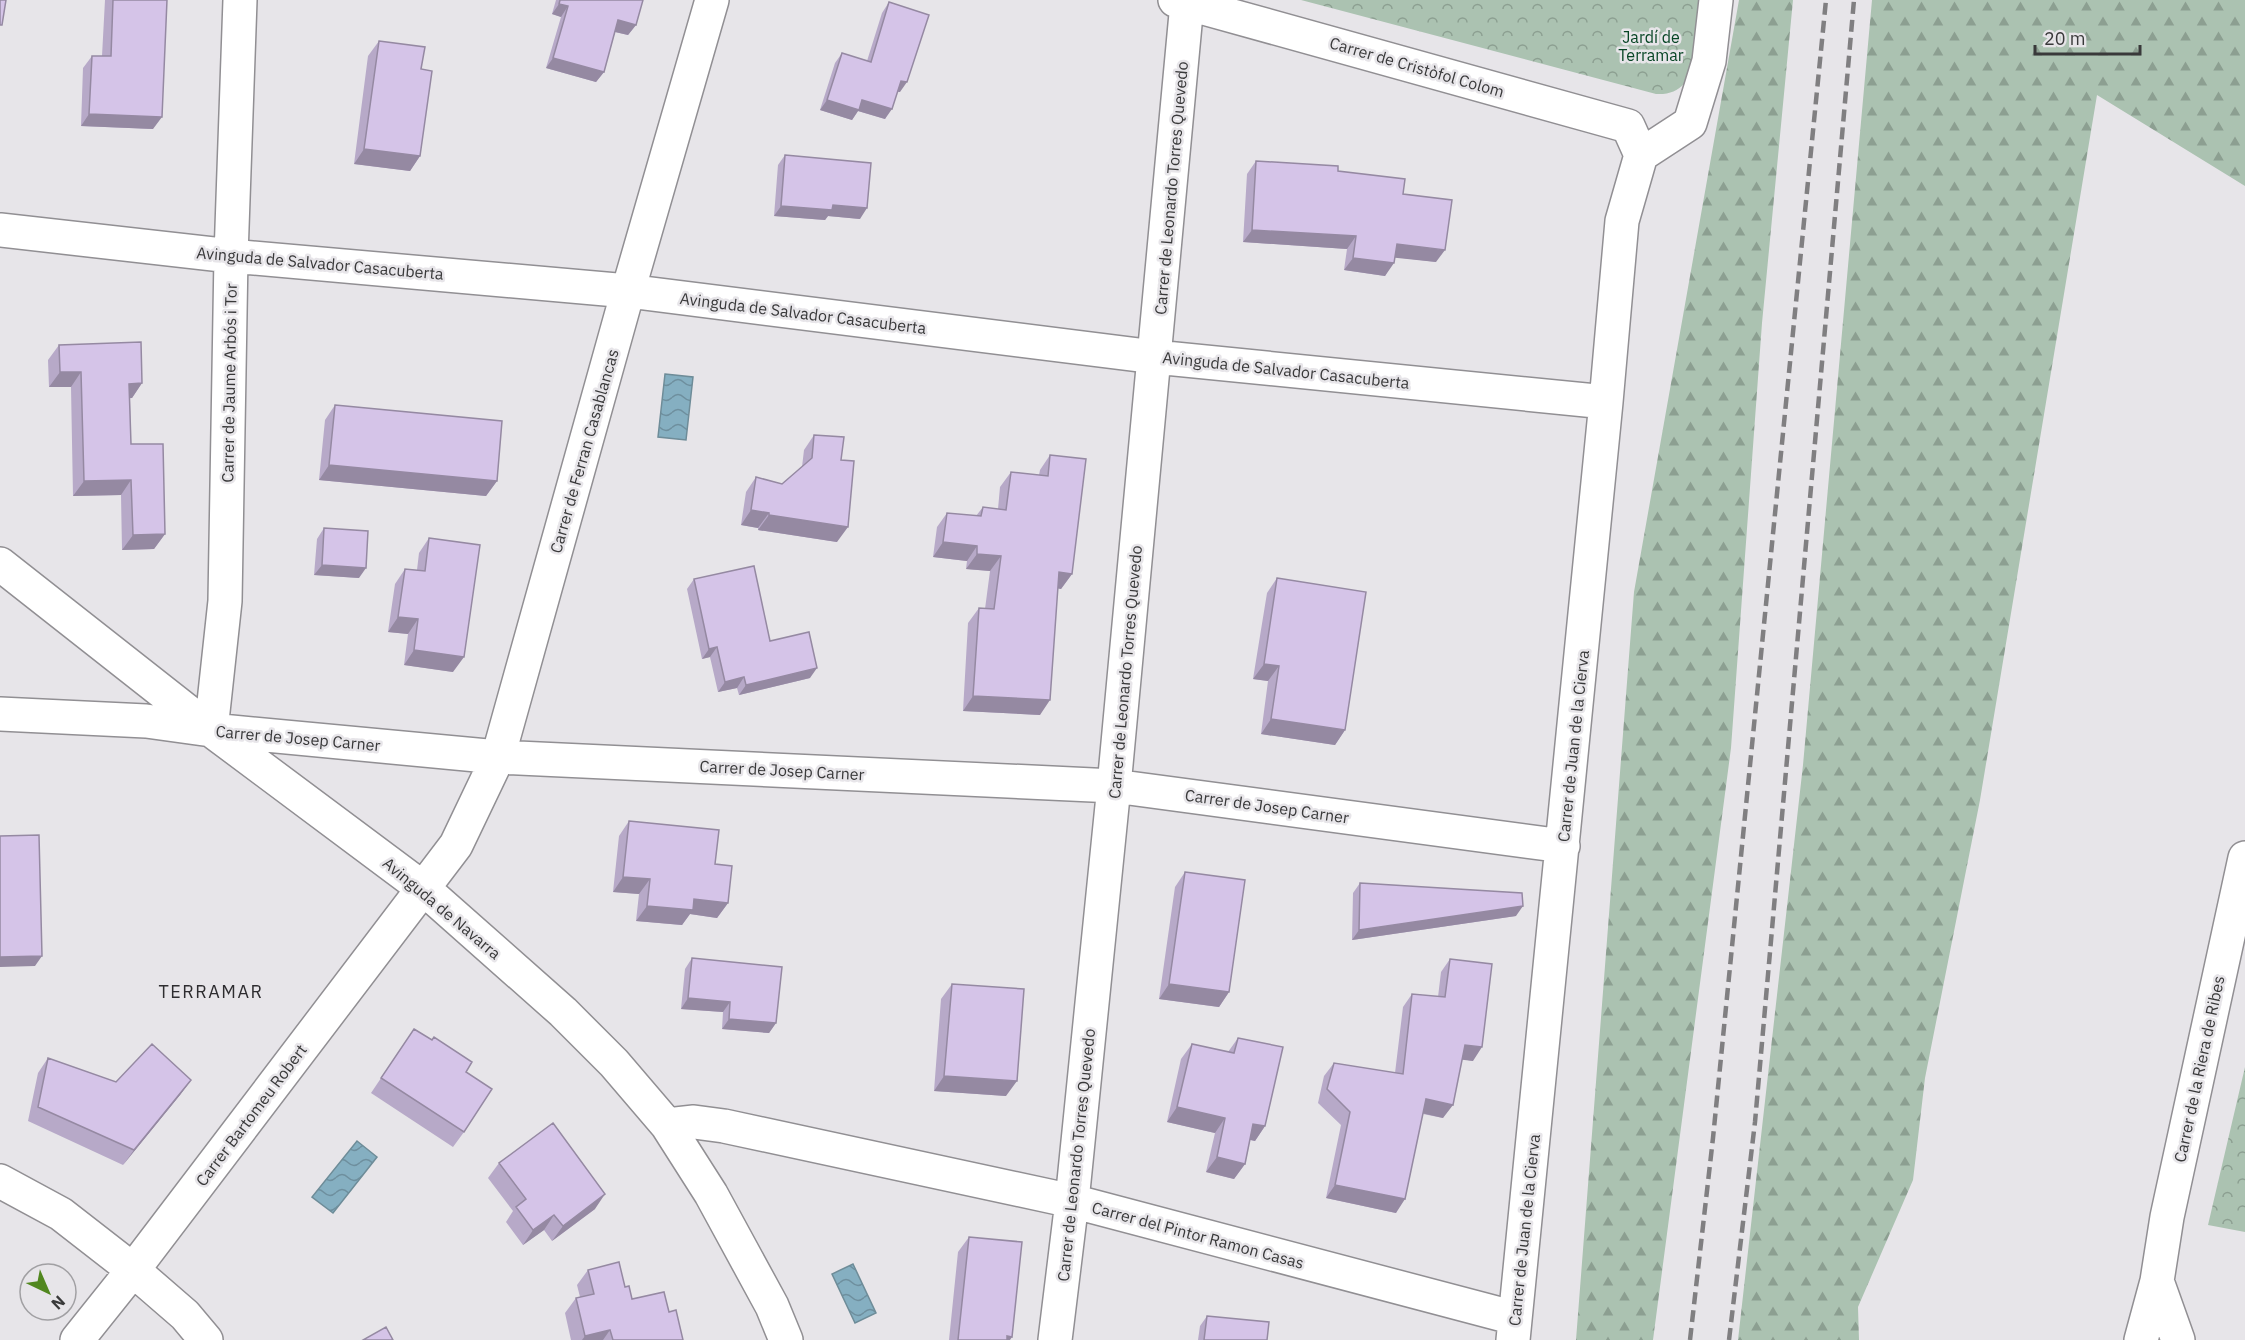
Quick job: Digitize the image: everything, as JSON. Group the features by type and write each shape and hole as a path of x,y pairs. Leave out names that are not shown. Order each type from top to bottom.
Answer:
{"street":[{"name":"Carrer de Jaume Arbós i Tor","path":"211,730 225,601 231,256 240,0"},
{"name":"Carrer de Ferran Casablancas","path":"424,889 456,845 498,757 712,0"},
{"path":"1641,155 1690,123 1709,61 1716,0"},
{"name":"Carrer de Cristòfol Colom","path":"1181,2 1628,126 1641,155"},
{"name":"Carrer de Leonardo Torres Quevedo","path":"1055,1340 1072,1202 1155,357 1181,2"},
{"name":"Carrer de Juan de la Cierva","path":"1514,1329 1563,846 1622,221 1641,155"},
{"name":"Avinguda de Salvador Casacuberta","path":"0,230 231,256 628,291 1155,357 1606,402"},
{"name":"Avinguda de Navarra","path":"0,564 211,730 424,889 563,1012 614,1064 667,1125 711,1194 772,1306 786,1340"},
{"name":"Carrer de Josep Carner","path":"0,714 146,721 211,730 498,757 1114,786 1563,846"},
{"name":"Carrer de la Riera de Ribes","path":"2141,1340 2157,1281 2169,1206 2245,858"},
{"name":"Carrer Bartomeu Robert","path":"77,1340 424,889"},
{"name":"Carrer del Pintor Ramon Casas","path":"667,1125 694,1122 724,1125 1072,1202 1514,1329"},
{"path":"0,1181 61,1214 133,1270 185,1315 206,1340"},
{"name":"Carrer de la Riera de Ribes","path":"2157,1281 2178,1340"}],"green space":[{"name":"Jardí de Terramar","path":"1301,0 1700,0 1695,60 1690,74 1683,85 1672,92 1656,94"},
{"path":"1739,0 1793,0 1762,323 1731,748 1653,1340 1576,1340 1634,592"},
{"path":"1872,0 2245,0 2245,186 2097,95 1980,800 1925,1078 1913,1180 1858,1307 1859,1340 1738,1340 1803,765"},
{"path":"2245,1067 2245,1232 2208,1225"}],"water":[{"path":"665,374 693,377 686,440 658,437"},
{"path":"357,1141 377,1157 333,1213 312,1197"},
{"path":"853,1264 876,1313 855,1323 832,1274"}],"building":[{"path":"0,0 6,0 2,25 0,25"},
{"path":"113,0 167,0 162,117 89,114 92,56 111,56"},
{"path":"560,0 643,0 636,25 618,20 604,72 553,58 568,6 559,4"},
{"path":"889,2 929,15 907,82 901,81 892,109 862,100 859,110 827,100 842,53 871,62"},
{"path":"379,41 425,47 421,69 432,71 420,156 364,149"},
{"path":"785,155 871,163 867,208 833,205 832,210 781,206"},
{"path":"1256,161 1338,166 1338,171 1405,179 1403,194 1452,200 1445,250 1397,244 1394,263 1353,258 1356,236 1252,230"},
{"path":"141,342 142,383 129,384 131,444 163,444 165,534 133,535 131,480 84,481 81,372 60,372 59,345"},
{"path":"335,405 502,421 497,481 329,465"},
{"path":"814,435 844,437 841,460 854,461 848,527 769,515 769,513 751,510 756,477 782,484 812,458"},
{"path":"1050,455 1086,459 1072,574 1059,572 1050,700 973,696 979,608 994,609 1001,556 977,554 977,546 943,542 947,513 981,516 983,507 1006,510 1011,472 1048,476"},
{"path":"324,528 368,531 366,568 322,565"},
{"path":"429,538 480,545 464,657 414,650 418,619 398,617 405,569 425,571"},
{"path":"754,566 770,641 809,632 817,668 746,685 744,677 725,682 717,647 709,649 694,579"},
{"path":"1277,578 1366,592 1345,730 1271,719 1279,666 1264,664"},
{"path":"629,821 719,830 715,864 732,866 728,903 694,899 693,910 647,906 650,879 623,877"},
{"path":"39,835 42,956 0,957 0,836"},
{"path":"1185,872 1245,880 1229,992 1169,984"},
{"path":"1360,883 1522,893 1523,906 1359,930"},
{"path":"692,958 782,967 776,1023 729,1019 730,1002 688,998"},
{"path":"1450,959 1492,964 1482,1047 1465,1045 1453,1105 1426,1099 1405,1199 1335,1185 1350,1112 1327,1089 1334,1063 1403,1074 1412,994 1445,997"},
{"path":"952,984 1024,989 1017,1081 944,1076"},
{"path":"414,1029 432,1040 434,1037 472,1062 466,1072 492,1089 464,1132 381,1078"},
{"path":"1238,1038 1283,1047 1265,1126 1253,1124 1245,1164 1217,1157 1225,1118 1177,1107 1192,1044 1234,1053"},
{"path":"152,1044 191,1080 134,1150 38,1107 48,1058 116,1082"},
{"path":"553,1123 605,1194 563,1226 554,1215 533,1230 516,1207 526,1199 499,1163"},
{"path":"969,1237 1022,1242 1012,1337 1007,1336 1007,1340 958,1340"},
{"path":"619,1262 625,1287 629,1286 632,1299 664,1292 669,1312 676,1310 683,1340 613,1340 610,1330 585,1336 576,1298 594,1294 588,1270"},
{"path":"1207,1316 1269,1322 1267,1340 1204,1340"},
{"path":"386,1327 393,1340 363,1340"}],"railway":[{"path":"1690,1340 1713,1138 1826,0"},
{"path":"1729,1340 1755,1122 1854,0"}],"district":[{"name":"TERRAMAR","path":"211,991"}]}
